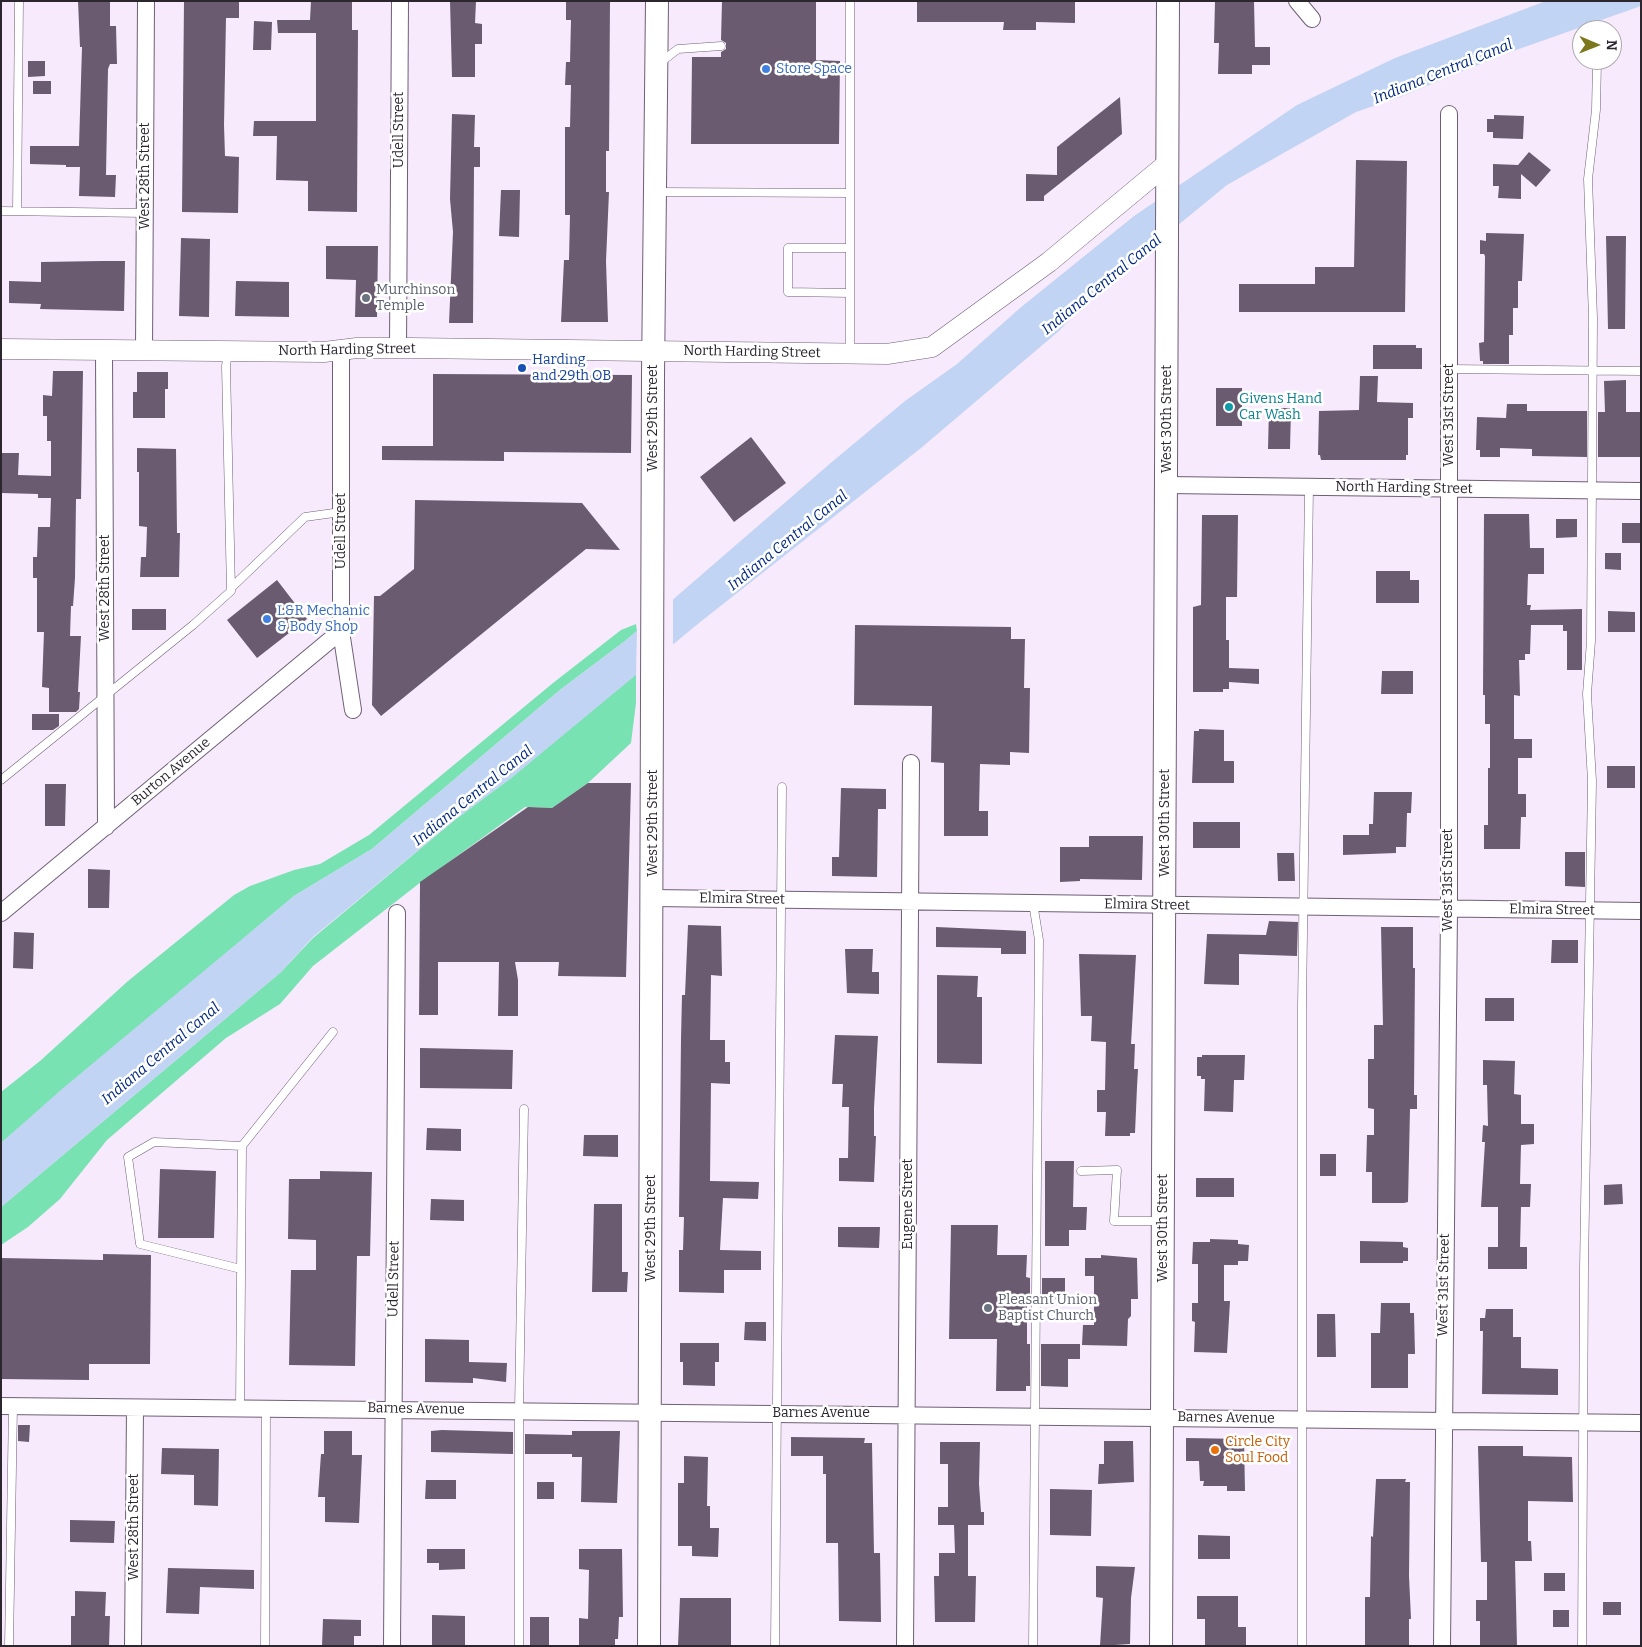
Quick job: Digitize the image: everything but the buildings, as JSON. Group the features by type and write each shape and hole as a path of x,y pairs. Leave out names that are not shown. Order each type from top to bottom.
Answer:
{"main road":[{"name":"West 29th Street","path":"649,1646 656,1"},
{"name":"West 30th Street","path":"1161,1646 1168,1"}],"street":[{"name":"West 28th Street","path":"144,350 146,1"},
{"name":"Udell Street","path":"398,348 400,1"},
{"path":"1297,1 1312,19"},
{"name":"West 31st Street","path":"1442,1646 1448,909 1449,114"},
{"name":"North Harding Street","path":"1,349 324,352 398,348 887,354 932,347 1049,262 1168,170"},
{"name":"West 28th Street","path":"104,350 106,827"},
{"name":"Udell Street","path":"341,350 341,631 353,710"},
{"name":"North Harding Street","path":"1167,486 1641,491"},
{"name":"Burton Avenue","path":"1,913 341,631"},
{"name":"Eugene Street","path":"905,1646 911,763"},
{"name":"Elmira Street","path":"652,898 1641,911"},
{"name":"Udell Street","path":"392,1646 397,913"},
{"name":"Barnes Avenue","path":"7,1406 393,1408 1641,1422"},
{"name":"West 28th Street","path":"133,1646 135,1408"}],"lane":[{"path":"17,212 19,1"},
{"path":"850,1 850,354"},
{"path":"656,67 678,48 721,46"},
{"path":"1582,1646 1584,1268 1592,781 1587,694 1591,641 1593,371 1592,251 1588,179 1596,110 1597,70"},
{"path":"655,192 850,193"},
{"path":"1,211 145,213"},
{"path":"850,248 788,248 788,292 850,293"},
{"path":"228,351 226,366 231,588"},
{"path":"1449,369 1641,372"},
{"path":"1302,1646 1304,907 1309,487"},
{"path":"1,780 105,694 193,625 231,591 231,588 304,517 341,512"},
{"path":"775,1646 782,787"},
{"path":"1033,903 1039,940 1033,1646"},
{"path":"240,1408 242,1146 332,1032"},
{"path":"519,1646 519,1410 524,1109"},
{"path":"241,1269 140,1244 128,1157 154,1142 242,1146"},
{"path":"1080,1171 1117,1170 1114,1221 1163,1221"},
{"path":"7,1406 9,1646"},
{"path":"265,1646 266,1408"}],"green space":[{"path":"636,624 637,631 560,690 372,849 294,896 1,1143 1,1092 40,1061 128,981 234,895 250,886 294,870 320,864 369,835 553,683 621,630"},
{"path":"636,674 636,703 631,743 588,783 552,808 525,807 421,882 313,966 280,1004 226,1038 107,1140 60,1199 28,1227 1,1245 1,1207 281,972 313,938 456,819 511,778"}],"water":[{"name":"Indiana Central Canal","path":"1546,1 1641,1 1641,6 1601,20 1572,20 1572,30 1502,55 1400,97 1356,112 1227,185 1094,294 1059,331 921,448 699,623 511,778 456,819 313,937 281,972 1,1207 1,1143 62,1089 294,896 372,849 560,690 625,641 905,401 957,364 1020,308 1134,216 1297,105 1395,58"}],"pier":[{"path":"673,597 673,648 636,678 637,628"}],"place":[{"name":"Store Space","path":"766,69"},
{"name":"Murchinson Temple","path":"366,298"},
{"name":"Harding and 29th OB","path":"522,368"},
{"name":"Givens Hand Car Wash","path":"1229,407"},
{"name":"L&R Mechanic & Body Shop","path":"267,619"},
{"name":"Pleasant Union Baptist Church","path":"988,1308"},
{"name":"Circle City Soul Food","path":"1215,1450"}]}
